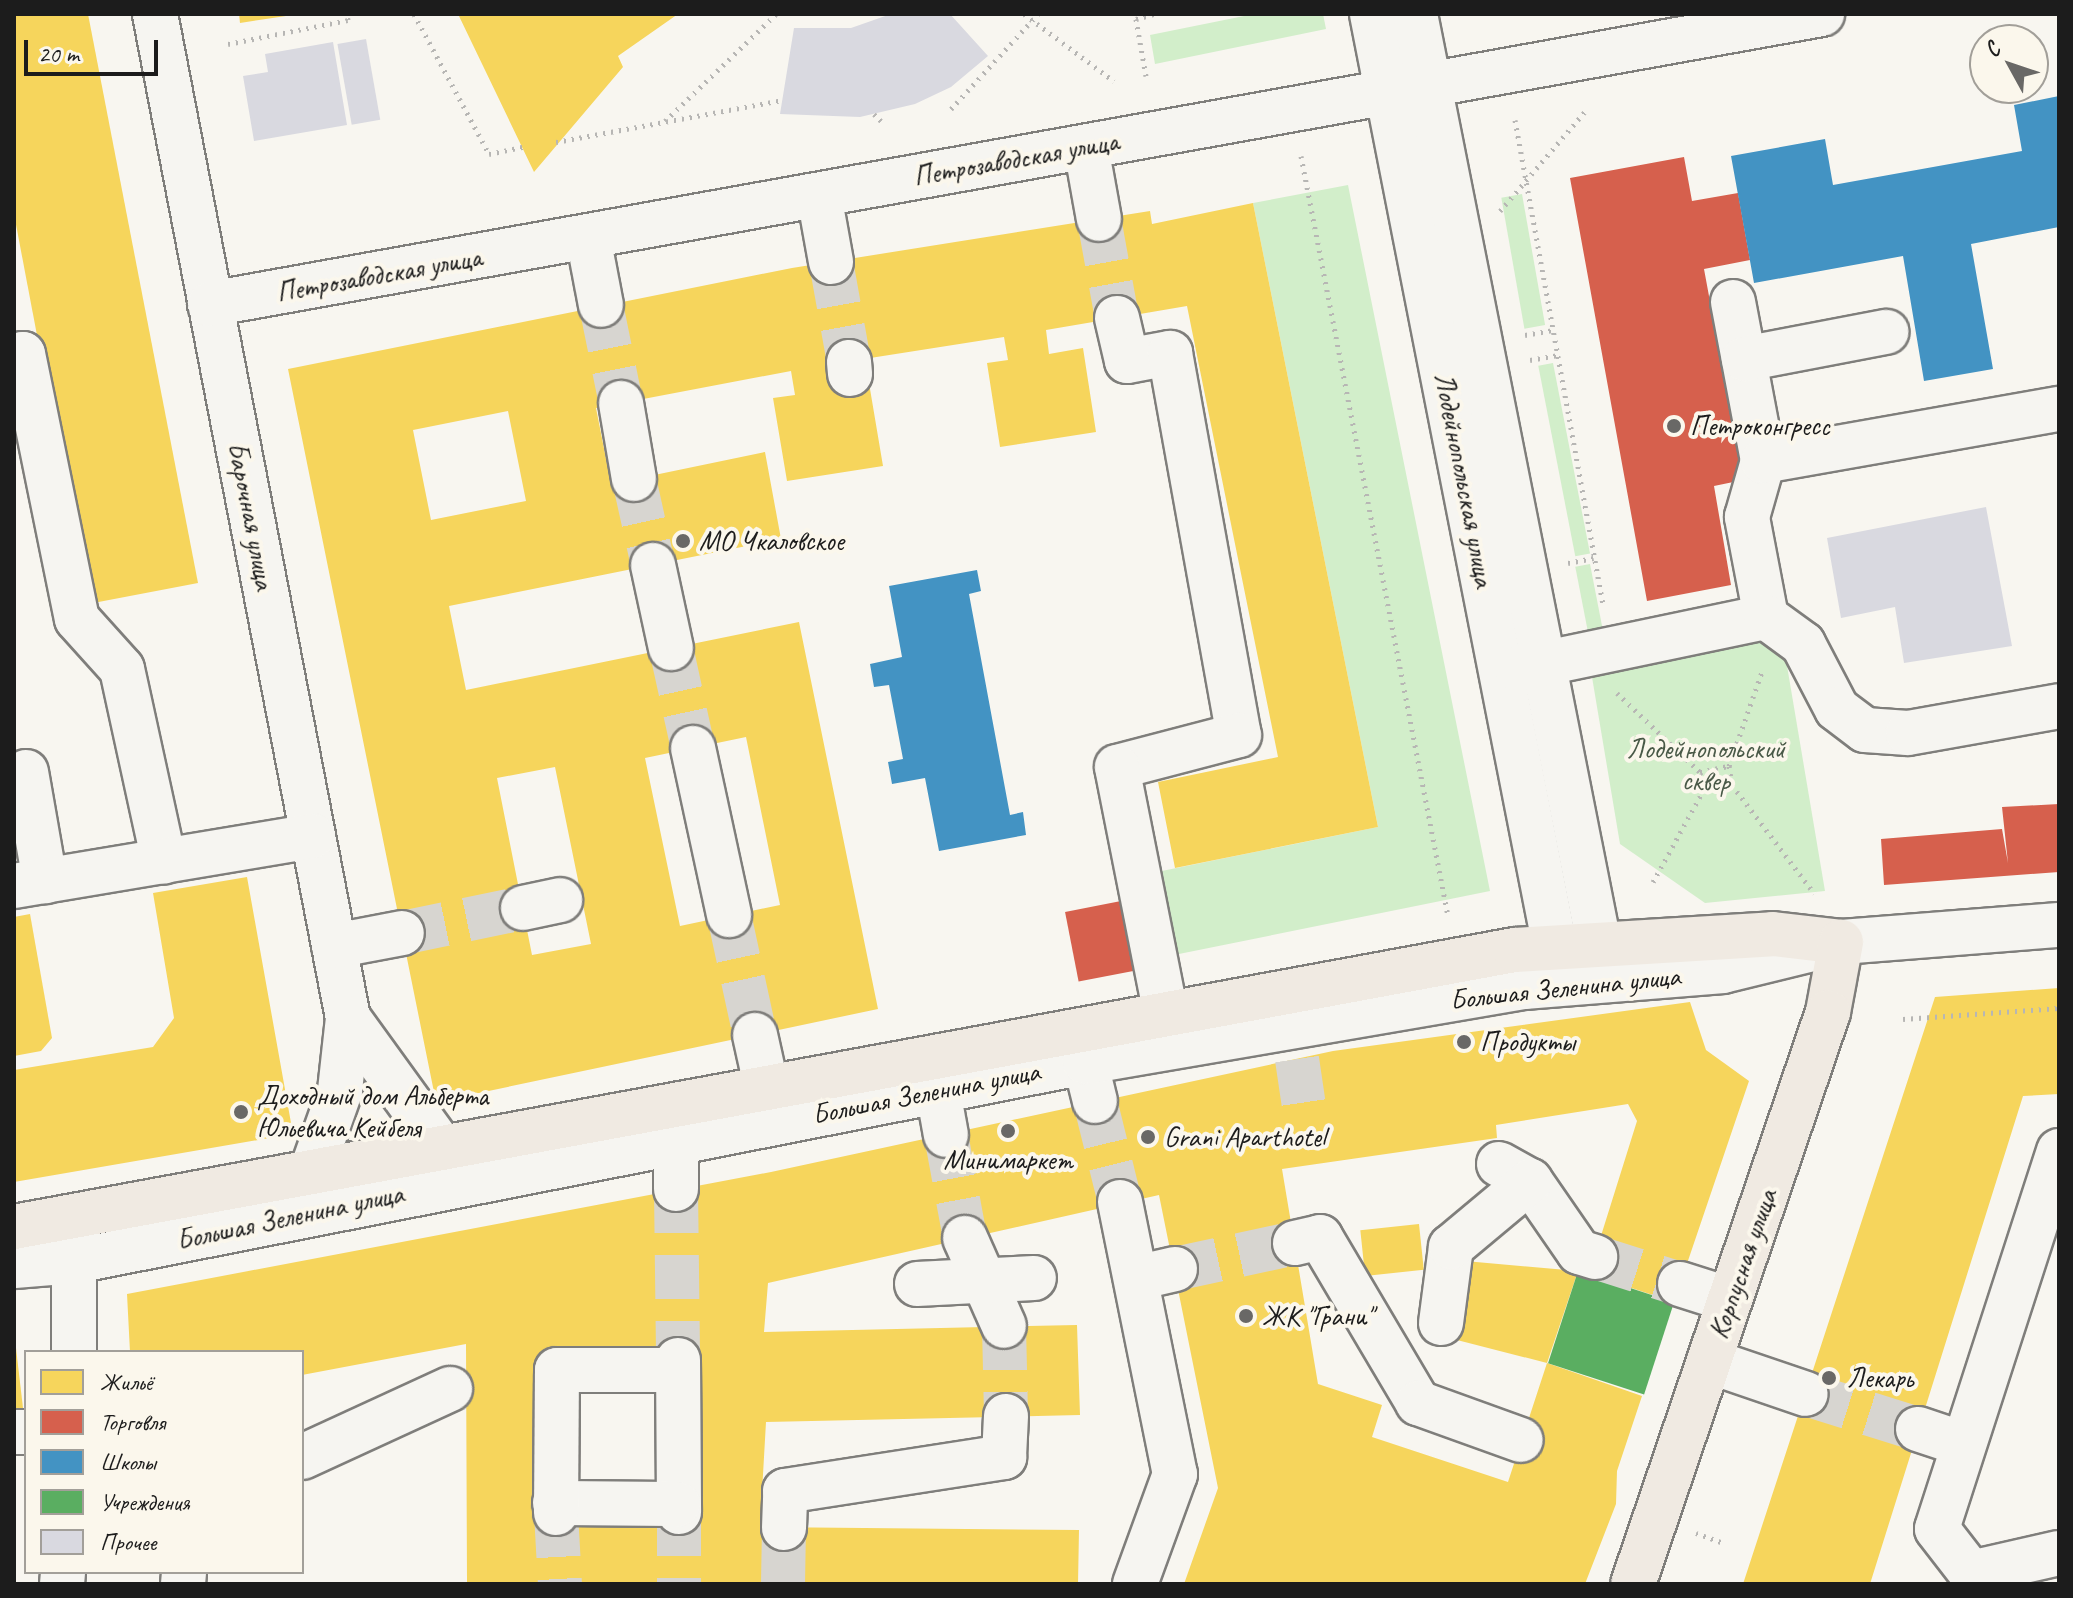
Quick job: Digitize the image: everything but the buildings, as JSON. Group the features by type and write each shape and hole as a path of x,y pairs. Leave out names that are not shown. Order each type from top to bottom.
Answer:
{"main road":[{"name":"Большая Зеленина улица","path":"14,1227 74,1240 312,1170 443,1149 676,1124 767,1089 1086,1064 1166,1015 1293,1026 1555,947 1773,934 1841,942"},
{"name":"Корпусная улица","path":"1633,1584 1828,1012 1841,942"}],"street":[{"name":"Барочная улица","path":"155,14 348,1018 340,1091 312,1170"},
{"name":"Лодейнопольская улица","path":"1372,14 1408,88 1578,656 1599,944"},
{"name":"Лодейнопольская улица","path":"1415,14 1408,88 1503,673 1555,947"},
{"name":"Петрозаводская улица","path":"210,304 1408,88 1682,26 1822,14"},
{"path":"1086,147 1099,219"},
{"path":"819,195 831,262"},
{"path":"588,237 601,305"},
{"path":"1733,302 1763,461 1747,517 1766,617 1803,644 1837,709 1865,730 1908,733 2059,706"},
{"path":"1117,318 1127,361 1170,353 1239,735 1117,767 1166,1015"},
{"path":"1744,359 1886,332"},
{"path":"14,356 23,354 77,619 122,669 164,861"},
{"path":"621,403 634,479"},
{"path":"1763,461 2059,409"},
{"path":"653,565 671,648"},
{"path":"1503,673 1766,617"},
{"path":"693,748 729,915"},
{"path":"26,772 30,884 313,836"},
{"name":"Большая Зеленина улица","path":"1086,1064 1524,987 1723,971 1841,942 2059,925"},
{"path":"334,946 402,933"},
{"name":"Барочная улица","path":"348,1018 443,1149"},
{"path":"755,1035 767,1089"},
{"path":"935,1074 946,1135"},
{"name":"Большая Зеленина улица","path":"14,1266 74,1240 935,1074"},
{"path":"676,1124 676,1189"},
{"path":"2059,1151 1937,1529 1971,1573 2059,1553"},
{"path":"1441,1323 1451,1247 1514,1173 1579,1252 1595,1257"},
{"path":"1120,1202 1156,1273 1175,1474 1135,1584"},
{"path":"1295,1243 1320,1237 1418,1403 1521,1440"},
{"path":"965,1238 1004,1326"},
{"path":"74,1240 74,1350"},
{"path":"917,1284 985,1284 1034,1278"},
{"path":"1680,1284 1730,1300"},
{"path":"1709,1361 1806,1394"},
{"path":"678,1365 678,1508 556,1508 557,1370 678,1365"},
{"path":"304,1456 450,1389"},
{"path":"784,1528 785,1491 1004,1457 1006,1416"},
{"path":"1918,1429 1963,1444"}],"path":[{"path":"228,44 348,20 347,14"},
{"path":"414,14 489,154 523,147"},
{"path":"664,121 776,14"},
{"path":"1024,14 1114,81"},
{"path":"951,109 1034,22 1038,14"},
{"path":"1146,76 1136,19 1154,14"},
{"path":"556,142 782,100"},
{"path":"1498,212 1588,108"},
{"path":"874,114 881,121"},
{"path":"1515,120 1594,558 1578,656 1700,772 1703,791 1653,882"},
{"path":"1301,156 1449,919"},
{"path":"1520,336 1553,330"},
{"path":"1525,361 1558,355"},
{"path":"1563,564 1594,558"},
{"path":"1766,617 1771,647 1729,766 1732,785 1814,893"},
{"path":"1700,772 1729,766"},
{"path":"1703,791 1732,785"},
{"path":"1903,1019 2059,1008"},
{"path":"1694,1533 1723,1543"}],"green space":[{"path":"1254,14 1323,14 1326,29 1155,64 1150,35"},
{"path":"1348,185 1490,891 1169,956 1152,873 1378,827 1253,203"},
{"path":"1522,194 1545,325 1524,329 1501,198"},
{"path":"1553,363 1590,553 1575,556 1538,366"},
{"path":"1590,564 1603,632 1588,635 1575,567"},
{"name":"Лодейнопольский сквер","path":"1772,640 1783,642 1825,891 1705,903 1620,844 1592,677"}],"tunnel":[{"path":"1099,219 1117,318"},
{"path":"831,262 849,362"},
{"path":"601,305 621,403"},
{"path":"634,479 653,565"},
{"path":"671,648 693,748"},
{"path":"402,933 523,908"},
{"path":"729,915 755,1035"},
{"path":"1297,1059 1305,1113"},
{"path":"1095,1101 1120,1202"},
{"path":"946,1135 965,1238"},
{"path":"676,1189 678,1360"},
{"path":"1175,1269 1295,1243"},
{"path":"1595,1257 1680,1284"},
{"path":"1004,1326 1006,1416"},
{"path":"1806,1394 1918,1429"},
{"path":"679,1512 679,1584"},
{"path":"556,1513 560,1584"},
{"path":"783,1584 784,1528"}],"place":[{"name":"Петроконгресс","path":"1674,426"},
{"name":"МО Чкаловское","path":"683,541"},
{"name":"Продукты","path":"1464,1042"},
{"name":"Доходный дом Альберта Юльевича Кейбеля","path":"241,1112"},
{"name":"Минимаркет","path":"1008,1131"},
{"name":"Grani Aparthotel","path":"1148,1137"},
{"name":"ЖК \"Грани\"","path":"1246,1316"},
{"name":"Лекарь","path":"1829,1378"}]}
